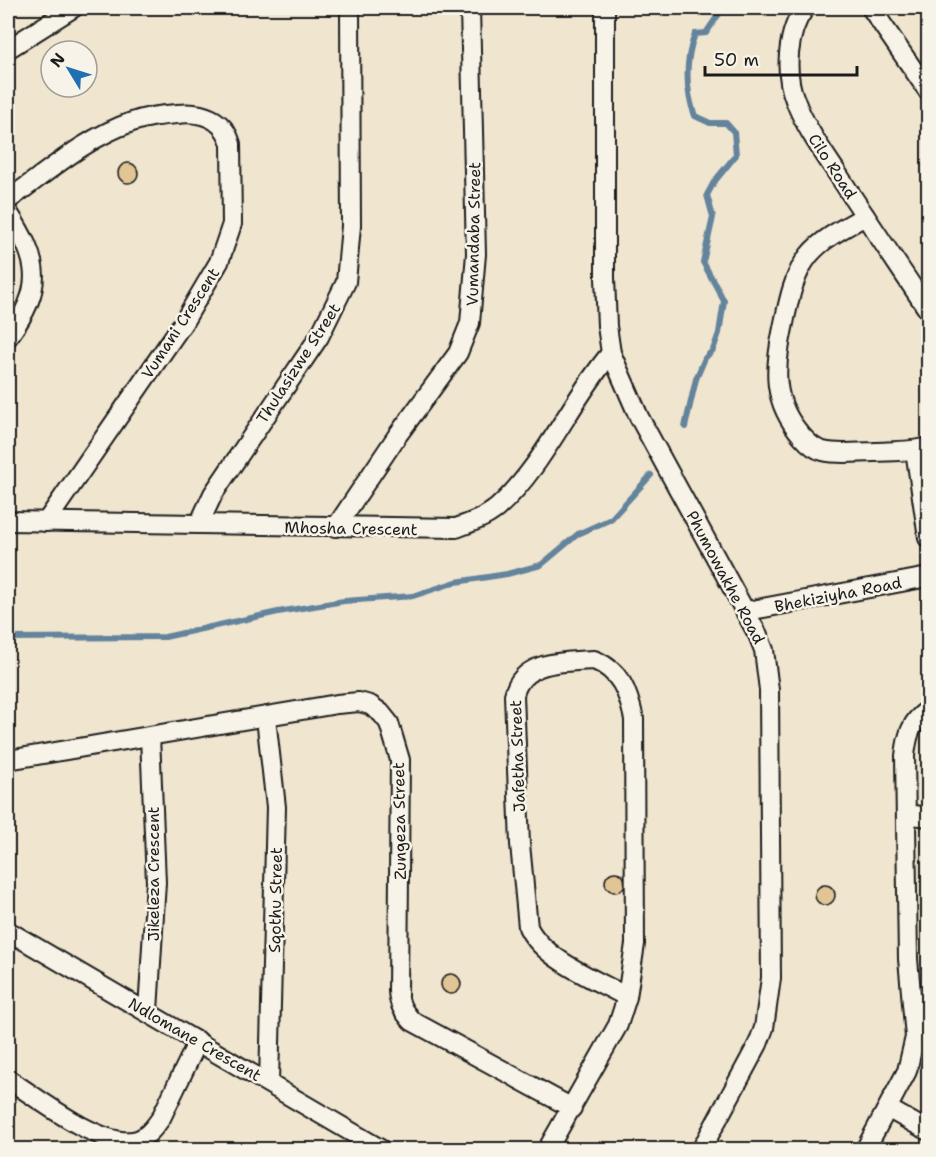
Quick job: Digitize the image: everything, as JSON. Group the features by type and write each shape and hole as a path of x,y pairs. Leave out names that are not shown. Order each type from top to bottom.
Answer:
{"street":[{"path":"8,49 73,8"},
{"name":"Thulasizwe Street","path":"199,524 213,494 323,329 346,282 351,226 350,8"},
{"name":"Vumandaba Street","path":"336,527 397,436 458,353 471,323 476,254 470,8"},
{"name":"Phumowakhe Road","path":"605,8 605,278 607,326 611,352 639,417 747,611 764,650 769,690 771,978 764,1028 758,1044 701,1149"},
{"name":"Cilo Road","path":"805,8 794,29 789,58 789,78 794,99 806,123 865,216 928,310"},
{"path":"872,8 928,91"},
{"name":"Vumani Crescent","path":"8,200 87,145 129,122 189,112 202,114 220,124 228,132 231,144 232,224 219,262 183,323 46,522"},
{"path":"8,212 26,242 33,258 34,271 33,290 26,308 8,337"},
{"path":"865,216 819,245 808,256 800,271 788,304 778,351 778,394 783,409 797,430 817,449 849,453 922,449 928,538"},
{"name":"Mhosha Crescent","path":"8,521 456,528 479,520 496,509 531,467 556,432 589,378 611,352"},
{"name":"Bhekiziyha Road","path":"747,611 928,577"},
{"name":"Jafetha Street","path":"546,1149 572,1108 618,1025 627,997 635,944 636,910 634,719 624,686 612,669 594,660 536,667 521,677 514,695 520,844 528,927 533,938 553,955 627,997"},
{"name":"Zungeza Street","path":"8,760 359,702 370,705 389,723 400,760 399,1002 412,1021 572,1108"},
{"path":"865,1149 889,1109 907,1071 915,1037 908,959 905,756 908,734 918,717 928,710"},
{"name":"Sqothu Street","path":"266,718 276,807 269,1083"},
{"name":"Jikeleza Crescent","path":"148,1011 156,882 150,736"},
{"path":"906,814 928,817"},
{"name":"Ndlomane Crescent","path":"8,931 382,1149"},
{"path":"8,1079 84,1126 105,1136 132,1141 142,1138 161,1118 198,1041"},
{"path":"889,1109 928,1131"}],"building":[{"path":"128,163 135,166 138,173 135,180 128,183 121,180 118,173 121,166"},
{"path":"615,872 622,875 625,882 622,889 615,892 608,889 605,882 608,875"},
{"path":"825,885 832,888 835,895 832,902 825,905 818,902 815,895 818,888"},
{"path":"451,974 458,977 461,984 458,991 451,994 444,991 441,984 444,977"}],"waterway":[{"path":"685,427 696,379 705,358 713,350 719,333 724,301 703,262 713,217 707,195 714,182 736,155 734,132 726,123 710,123 695,116 689,96 688,65 695,34 706,33 723,8"},
{"path":"8,638 165,637 278,612 344,601 413,596 456,582 507,574 541,565 578,534 611,519 651,475"}]}
